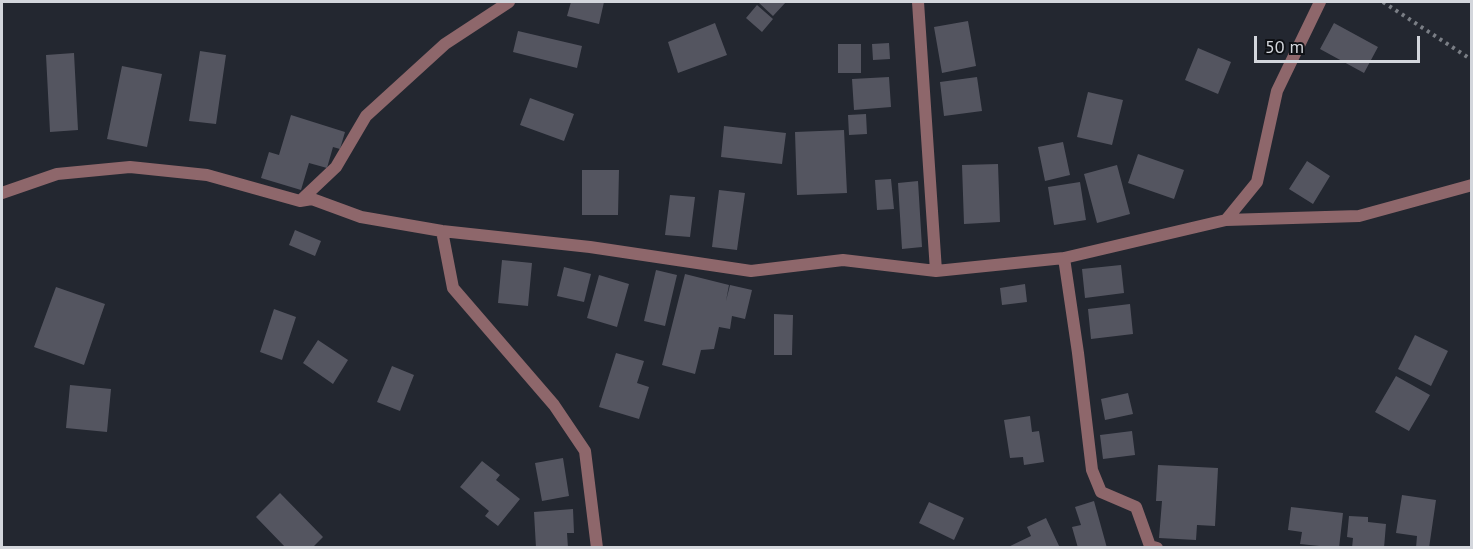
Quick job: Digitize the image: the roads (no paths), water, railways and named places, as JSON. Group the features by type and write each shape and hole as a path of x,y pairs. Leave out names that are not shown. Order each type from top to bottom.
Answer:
{"street":[{"path":"300,201 336,167 366,116 445,44 509,2"},
{"path":"918,2 936,271"},
{"path":"1226,220 1257,182 1277,91 1320,2"},
{"path":"2,193 57,174 130,167 207,175 300,201 312,199 361,217 442,231 590,247 751,271 843,260 936,271 1064,258 1226,220 1359,216 1472,185"},
{"path":"442,231 453,288 554,405 585,451 597,548"},
{"path":"1064,258 1092,470 1101,492 1136,507 1150,546 1157,548"}]}
